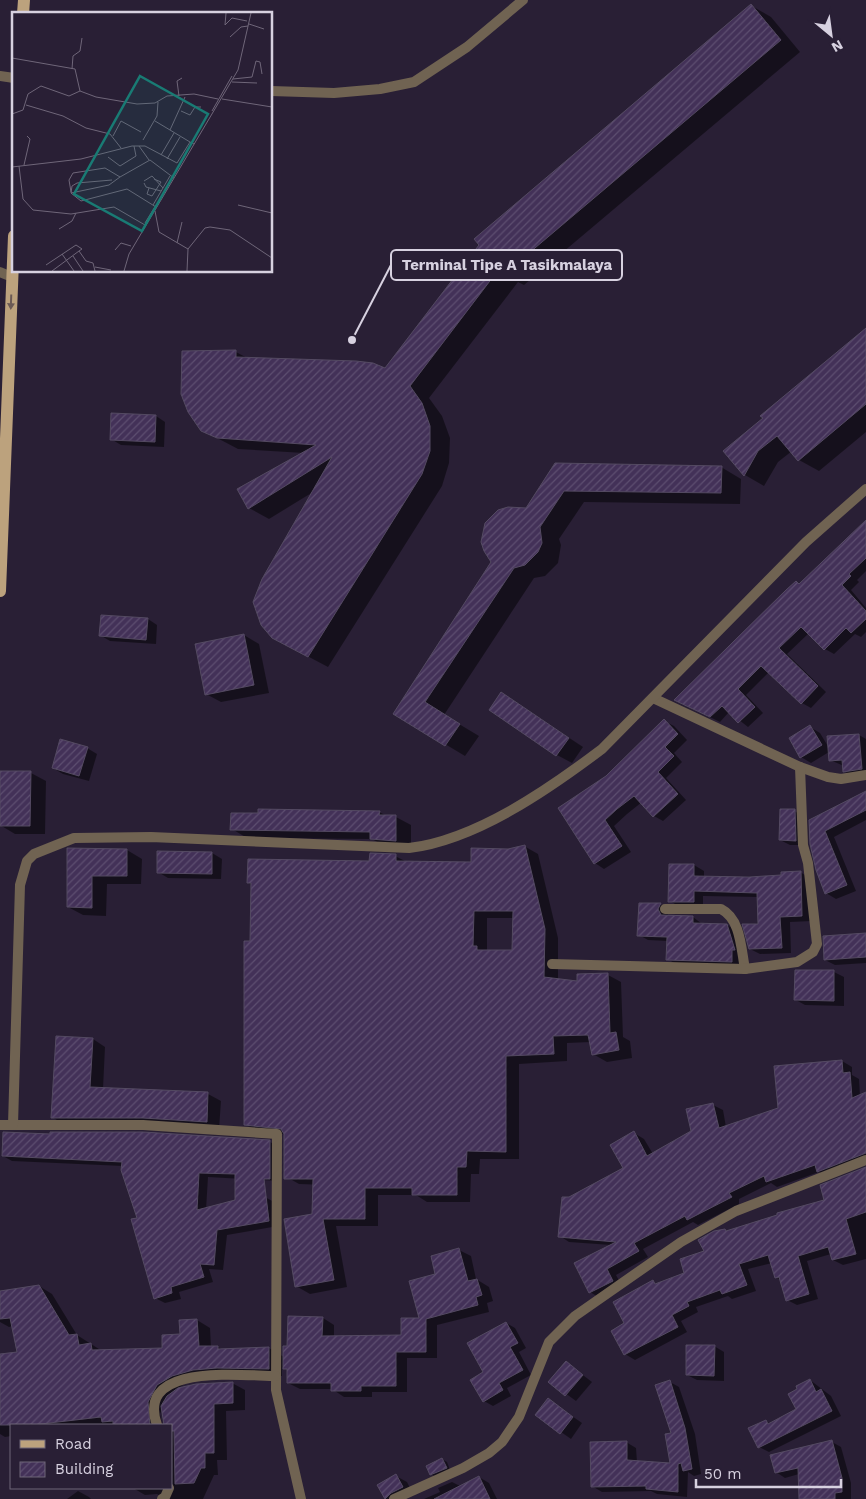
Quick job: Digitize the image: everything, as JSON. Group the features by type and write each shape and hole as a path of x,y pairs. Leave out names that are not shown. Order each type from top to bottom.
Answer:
{"main road":[{"path":"0,591 12,272"}],"street":[{"path":"272,91 334,93 380,89 414,82 467,47 523,0"},
{"path":"0,272 12,277"},
{"path":"13,1125 20,885 26,861 34,854 74,838 160,838 409,848 448,840 476,828 564,778 602,749 806,542 866,489"},
{"path":"652,698 800,767 828,777 841,779 866,775"},
{"path":"552,964 745,969 797,962 813,952 817,944 808,863 803,845 800,767"},
{"path":"665,909 721,909 729,912 737,927 745,969"},
{"path":"0,1126 143,1125 276,1134 276,1376 278,1402 301,1499"},
{"path":"394,1499 463,1468 489,1453 502,1442 519,1417 549,1342 575,1316 681,1242 736,1210 866,1160"},
{"path":"157,1424 155,1401 160,1390 168,1384 193,1377 276,1376"}],"building":[{"path":"751,4 781,40 503,275 499,269 410,386 422,403 430,426 430,451 422,474 308,657 272,638 261,625 253,602 262,579 332,457 248,509 237,489 316,445 217,438 201,431 188,412 181,394 182,351 236,350 236,357 356,361 373,363 385,368 479,245 474,239"},
{"path":"866,328 866,404 798,461 777,436 758,451 744,476 723,451 763,418 760,416"},
{"path":"111,413 156,415 155,442 110,440"},
{"path":"555,463 722,466 721,493 564,491 540,527 542,543 538,552 525,565 514,568 425,702 460,724 445,746 393,714 491,562 481,542 485,523 498,510 508,507 526,508"},
{"path":"866,520 866,558 849,574 851,576 842,585 866,611 866,619 851,633 846,628 824,650 801,627 779,648 818,686 801,704 761,666 738,689 755,707 738,723 722,706 710,717 674,700 786,590 796,581 799,584"},
{"path":"101,615 148,618 146,640 99,636"},
{"path":"244,634 254,685 205,695 195,644"},
{"path":"501,692 569,738 556,756 489,710"},
{"path":"664,719 678,734 665,747 674,756 658,772 678,794 653,817 634,796 617,809 605,820 622,846 594,864 558,808 606,776"},
{"path":"810,725 822,745 800,758 789,738"},
{"path":"859,734 862,769 843,772 842,760 829,761 827,736"},
{"path":"60,739 88,747 79,776 52,768"},
{"path":"0,771 31,771 30,826 0,826"},
{"path":"866,791 866,810 825,831 847,885 825,894 816,870 810,844 809,820"},
{"path":"258,809 380,811 379,815 396,815 396,841 370,839 370,832 230,830 231,813 258,813"},
{"path":"780,809 795,809 796,841 779,840"},
{"path":"525,845 545,929 544,977 577,981 577,974 608,973 610,1033 616,1032 619,1050 592,1055 588,1035 553,1036 554,1054 506,1056 506,1152 467,1151 466,1167 457,1167 457,1195 412,1195 412,1188 365,1188 365,1219 323,1219 334,1280 295,1287 284,1219 312,1214 313,1179 284,1179 284,1134 281,1129 244,1125 244,941 250,941 251,883 247,883 248,859 369,861 370,853 396,854 396,861 471,862 471,848 508,849","holes":["474,911 513,911 512,950 477,950 477,946 473,946"]},
{"path":"67,848 127,849 127,876 92,876 92,908 67,907"},
{"path":"157,851 212,852 212,874 157,873"},
{"path":"669,864 694,864 694,876 749,877 781,875 781,872 801,871 802,916 780,917 782,948 749,949 742,924 758,924 757,893 694,891 694,902 668,902"},
{"path":"639,903 661,903 658,909 661,915 693,916 693,923 727,924 735,950 732,950 732,962 666,960 667,937 637,936"},
{"path":"866,933 866,957 824,960 823,936"},
{"path":"795,970 834,970 834,1001 794,1000"},
{"path":"56,1036 93,1038 90,1087 208,1092 207,1122 143,1118 51,1118"},
{"path":"842,1060 843,1073 850,1072 852,1098 866,1092 866,1153 817,1172 815,1165 766,1182 764,1176 729,1193 732,1197 687,1220 685,1216 634,1243 639,1251 607,1269 613,1281 589,1293 574,1263 616,1242 558,1237 562,1197 569,1197 623,1168 610,1145 634,1131 647,1156 691,1131 686,1109 713,1103 719,1128 778,1108 774,1066"},
{"path":"3,1132 50,1134 50,1132 143,1132 270,1140 270,1179 264,1179 269,1221 217,1230 214,1265 200,1264 204,1277 171,1287 172,1293 154,1299 131,1219 137,1218 121,1170 122,1162 2,1156","holes":["199,1173 235,1174 235,1200 197,1210"]},
{"path":"866,1167 866,1212 846,1219 856,1254 832,1260 828,1247 798,1256 809,1294 786,1301 779,1277 775,1278 768,1255 739,1264 747,1285 722,1294 720,1290 687,1302 689,1306 672,1315 678,1327 624,1355 611,1331 624,1323 613,1302 653,1280 655,1284 684,1273 680,1259 704,1251 698,1240 714,1231 725,1229 726,1231 777,1215 777,1213 824,1200 820,1185"},
{"path":"459,1248 468,1281 477,1279 482,1295 476,1297 478,1305 426,1319 426,1352 396,1352 396,1386 361,1386 361,1391 331,1391 331,1383 287,1383 287,1369 283,1369 283,1346 287,1346 288,1316 323,1317 322,1336 401,1335 401,1318 419,1318 409,1281 435,1274 431,1256"},
{"path":"39,1285 69,1335 77,1334 79,1345 91,1343 92,1350 162,1348 162,1335 180,1334 179,1320 197,1319 199,1346 218,1346 218,1349 269,1347 269,1369 217,1368 193,1370 172,1376 157,1385 148,1402 150,1424 113,1424 113,1421 102,1422 101,1417 41,1424 0,1425 0,1354 17,1352 10,1318 0,1319 0,1291"},
{"path":"506,1322 518,1343 510,1347 523,1370 499,1383 503,1390 483,1402 470,1380 483,1372 467,1343"},
{"path":"686,1345 715,1345 714,1376 686,1375"},
{"path":"566,1361 583,1375 565,1396 548,1382"},
{"path":"810,1379 816,1392 821,1389 832,1411 758,1448 748,1428 766,1420 768,1424 796,1409 788,1394 797,1389 796,1386"},
{"path":"670,1380 685,1428 692,1469 683,1471 681,1463 678,1464 678,1492 646,1489 646,1486 591,1487 590,1442 627,1441 627,1460 670,1463 665,1434 671,1433 655,1385"},
{"path":"233,1382 233,1403 214,1404 214,1453 205,1453 205,1468 201,1468 194,1483 175,1484 174,1431 172,1431 172,1424 164,1424 161,1406 167,1396 178,1388 196,1384"},
{"path":"548,1398 573,1417 560,1434 535,1415"},
{"path":"832,1440 842,1478 842,1492 835,1493 835,1499 799,1499 798,1468 775,1473 770,1455"},
{"path":"442,1458 447,1468 430,1475 426,1466"},
{"path":"396,1474 403,1487 391,1493 385,1499 377,1485"},
{"path":"479,1476 490,1499 434,1499"}],"place":[{"name":"Terminal Tipe A Tasikmalaya","path":"352,340"}]}
